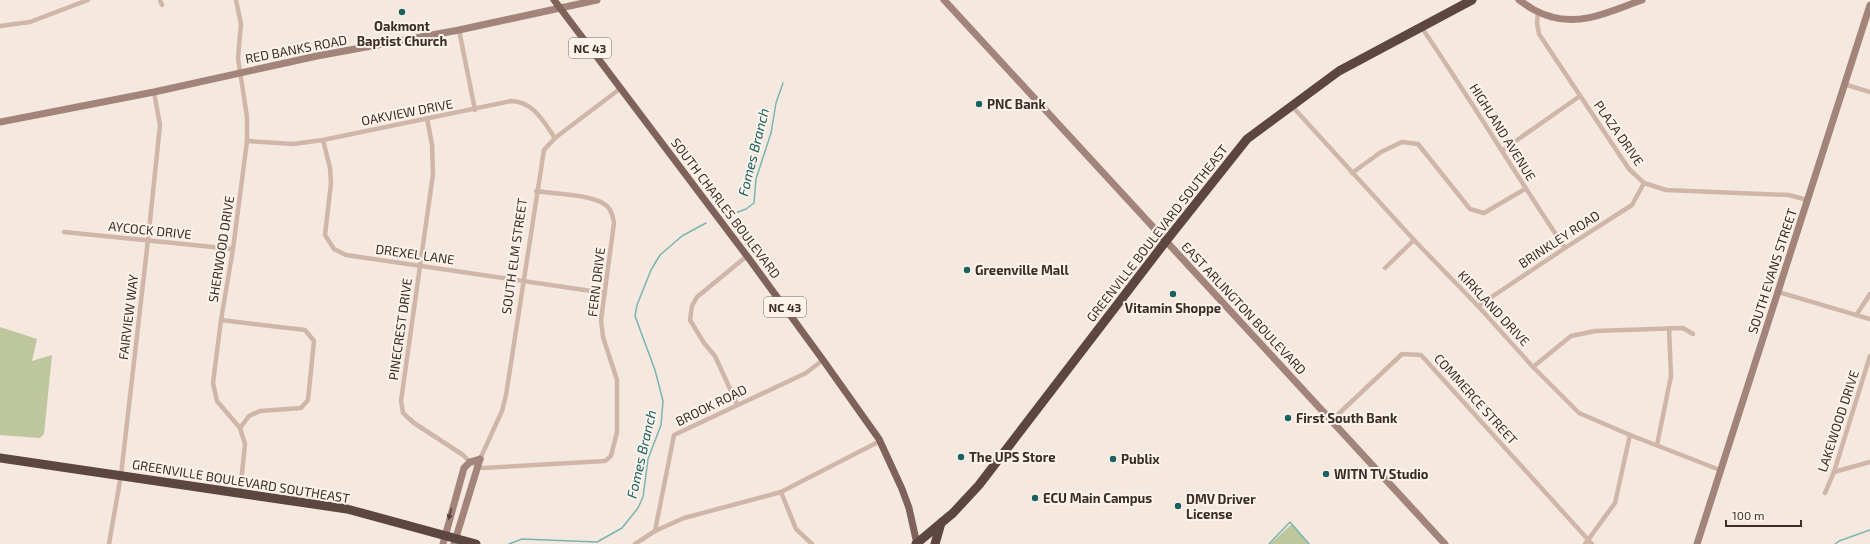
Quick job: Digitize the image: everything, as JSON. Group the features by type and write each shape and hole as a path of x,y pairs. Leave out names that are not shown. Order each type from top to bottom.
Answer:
{"highway":[{"name":"GREENVILLE BOULEVARD SOUTHEAST","path":"917,544 941,523 979,485 1247,139 1339,71 1472,0"},
{"name":"GREENVILLE BOULEVARD SOUTHEAST","path":"0,458 240,492 347,509 444,534 455,541 476,544"},
{"path":"935,544 941,523"}],"main road":[{"name":"SOUTH CHARLES BOULEVARD","path":"554,0 747,256 823,360 880,442 902,489 909,508 917,544"},
{"name":"RED BANKS ROAD","path":"0,122 154,92 317,56 459,30 597,0"},
{"name":"EAST ARLINGTON BOULEVARD","path":"944,0 1331,421 1441,543"},
{"path":"1519,0 1538,12 1552,17 1579,20 1642,0"},
{"name":"SOUTH EVANS STREET","path":"1697,544 1870,5"},
{"path":"442,544 464,468 470,462 479,463"},
{"name":"SOUTH ELM STREET","path":"455,541 479,463"}],"street":[{"path":"0,26 30,22 88,0"},
{"name":"SHERWOOD DRIVE","path":"236,0 241,24 238,58 248,117 247,141 213,383 217,401 240,428 245,444 240,492"},
{"name":"PLAZA DRIVE","path":"1538,12 1537,23 1539,34 1630,169 1644,183 1666,190 1789,195 1807,200"},
{"name":"HIGHLAND AVENUE","path":"1422,28 1503,150 1526,189 1565,248"},
{"path":"459,30 475,110"},
{"path":"1844,84 1870,92"},
{"name":"SOUTH ELM STREET","path":"479,463 502,411 542,155 547,145 555,138 621,88"},
{"name":"FAIRVIEW WAY","path":"109,544 121,475 160,125 154,92"},
{"path":"1503,150 1580,96"},
{"name":"OAKVIEW DRIVE","path":"247,141 293,144 323,140 427,118 475,110 511,101 527,104 538,115 555,138"},
{"name":"KIRKLAND DRIVE","path":"1291,105 1414,240 1478,306 1533,367 1579,413 1630,435 1720,470"},
{"name":"PINECREST DRIVE","path":"427,118 432,145 434,174 401,401 403,413 414,423 463,454 470,462"},
{"name":"DREXEL LANE","path":"323,140 330,168 331,183 325,235 334,249 346,255 605,293"},
{"path":"1352,173 1381,152 1402,142 1418,144 1470,209 1484,213 1526,189"},
{"name":"BRINKLEY ROAD","path":"1478,306 1565,248 1632,206 1644,183"},
{"name":"FERN DRIVE","path":"479,463 605,461 611,456 617,432 617,380 603,337 601,320 614,223 612,214 607,206 588,198 536,191"},
{"name":"AYCOCK DRIVE","path":"64,232 233,249"},
{"path":"1385,268 1414,240"},
{"path":"737,404 715,356 704,343 690,320 692,306 697,297 747,256"},
{"path":"1778,292 1870,319"},
{"path":"1857,314 1870,294"},
{"path":"221,320 305,330 314,341 308,400 301,408 260,411 249,416 240,428"},
{"path":"1657,445 1671,376 1668,328"},
{"path":"1533,367 1571,336 1595,331 1683,328 1693,334"},
{"name":"COMMERCE STREET","path":"1331,421 1402,354 1421,354 1589,543"},
{"name":"LAKEWOOD DRIVE","path":"1825,493 1834,472 1870,356"},
{"name":"BROOK ROAD","path":"655,531 674,435 737,404 806,373 823,360"},
{"path":"1589,543 1615,503 1630,435"},
{"path":"635,544 655,531 684,518 781,492 880,442"},
{"path":"1834,472 1870,462"},
{"path":"781,492 796,529 812,544"},
{"path":"456,494 467,498"}],"green space":[{"path":"0,327 37,339 32,361 52,355 44,434 40,438 0,435"},
{"path":"1292,524 1310,544 1270,544"}],"waterway":[{"name":"Fomes Branch","path":"730,215 746,209 754,203 756,179 771,133 776,103 783,83"},
{"name":"Fomes Branch","path":"509,544 522,539 597,542 622,528 638,508 643,497 648,459 661,425 663,401 655,370 635,316 637,305 651,270 660,255 682,236 706,223"},
{"path":"1269,544 1290,522 1309,544"},
{"path":"1835,544 1839,541 1870,530"}],"place":[{"name":"Oakmont Baptist Church","path":"402,12"},
{"name":"PNC Bank","path":"979,104"},
{"name":"Greenville Mall","path":"967,270"},
{"name":"Vitamin Shoppe","path":"1173,294"},
{"name":"First South Bank","path":"1288,418"},
{"name":"The UPS Store","path":"961,457"},
{"name":"Publix","path":"1113,459"},
{"name":"WITN TV Studio","path":"1326,474"},
{"name":"ECU Main Campus","path":"1035,498"},
{"name":"DMV Driver License","path":"1178,506"}]}
